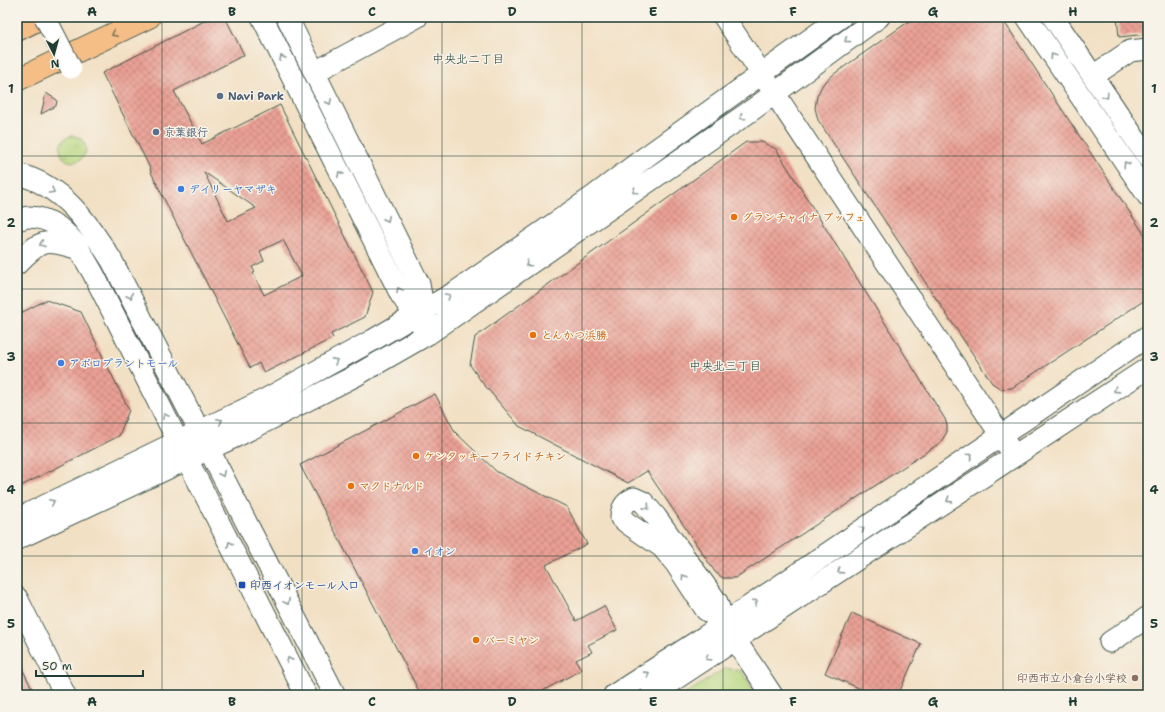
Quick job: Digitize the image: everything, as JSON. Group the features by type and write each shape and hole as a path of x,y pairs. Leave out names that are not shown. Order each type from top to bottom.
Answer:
{"highway":[{"path":"17,30 44,17"},
{"path":"17,80 149,17"}],"street":[{"path":"44,17 71,68"},
{"path":"262,17 401,295 420,313"},
{"path":"287,17 419,284 420,313 428,334"},
{"path":"315,72 417,17"},
{"path":"724,17 1015,456"},
{"path":"17,519 266,399 373,340 460,289 594,196 841,17"},
{"path":"17,540 209,450 355,376 428,334 774,94 879,17"},
{"path":"1027,17 1148,196"},
{"path":"1053,17 1145,148"},
{"path":"1093,76 1130,51 1148,49"},
{"path":"17,174 28,177 58,194 77,211 94,232 112,261 335,695"},
{"path":"17,220 30,217 58,226 67,233 79,249 93,273 306,695"},
{"path":"17,264 33,248 45,242 56,242 79,249"},
{"path":"651,695 730,631 1000,435 1148,336"},
{"path":"614,695 730,631 1015,456 1148,368"},
{"path":"711,606 656,517 643,502 634,498 628,501 623,506 621,511 622,518 662,547 730,631 772,695"},
{"path":"17,598 65,695"},
{"path":"1110,642 1148,617"}],"green space":[{"path":"73,136 82,140 86,149 82,158 73,162 64,158 60,149 64,140"},
{"path":"725,668 741,671 757,695 684,695"}],"building":[{"path":"212,17 225,17 244,55 174,91 202,144 280,105 373,292 365,317 331,334 333,338 264,373 259,363 250,368 102,73","holes":["204,172 256,208 228,221","283,240 302,276 264,295 253,273 255,272 252,267 264,261 260,251"]},
{"path":"915,17 1001,17 1148,240 1148,298 1012,388 1001,389 992,383 818,120 815,108 817,96 823,84 834,74"},
{"path":"1117,17 1148,17 1148,34 1119,37"},
{"path":"46,93 57,100 56,106 41,114"},
{"path":"746,142 762,142 776,149 945,419 947,432 940,443 735,578 723,578 715,572 647,471 628,483 519,426 481,381 470,365 475,337"},
{"name":"アポロプラントモール","path":"46,300 81,312 129,410 119,436 17,488 17,315"},
{"path":"435,394 455,432 497,472 567,507 587,544 546,565 576,621 604,606 617,630 588,645 592,652 576,660 581,670 535,695 421,695 300,465"},
{"path":"852,613 921,644 898,695 874,695 825,673"},
{"path":"17,658 35,695 17,695"}],"place":[{"name":"Navi Park","path":"220,96"},
{"name":"京葉銀行","path":"156,132"},
{"name":"デイリーヤマザキ","path":"181,189"},
{"name":"グランチャイナ ブッフェ","path":"734,217"},
{"name":"とんかつ浜勝","path":"533,335"},
{"name":"アポロプラントモール","path":"61,363"},
{"name":"ケンタッキーフライドチキン","path":"416,456"},
{"name":"マクドナルド","path":"351,486"},
{"name":"イオン","path":"415,551"},
{"name":"印西イオンモール入口","path":"242,585"},
{"name":"バーミヤン","path":"476,640"},
{"name":"印西市立小倉台小学校","path":"1135,678"}],"district":[{"name":"中央北二丁目","path":"468,59"},
{"name":"中央北三丁目","path":"725,366"}]}
